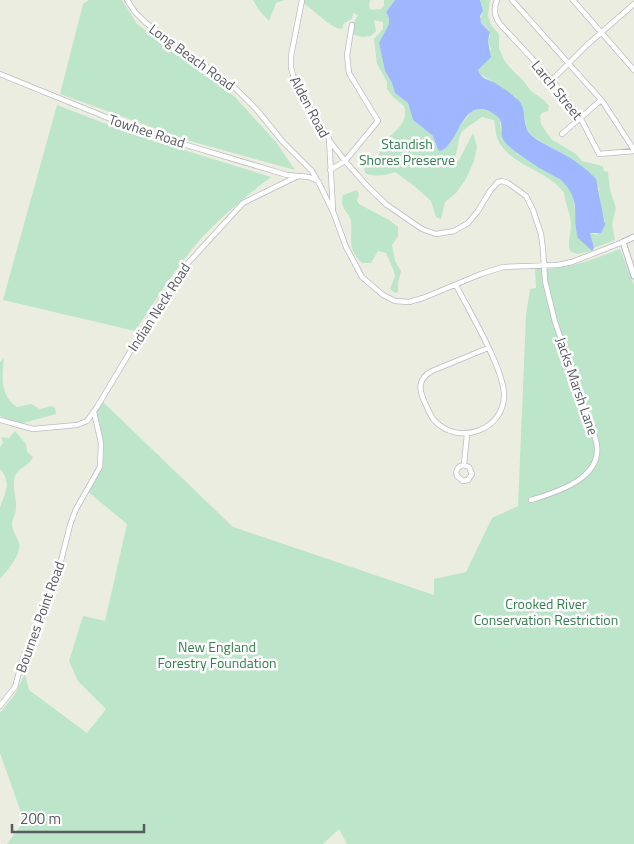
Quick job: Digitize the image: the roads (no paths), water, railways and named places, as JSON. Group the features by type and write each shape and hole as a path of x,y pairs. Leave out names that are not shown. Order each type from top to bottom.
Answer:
{"street":[{"name":"Long Beach Road","path":"127,0 146,23 236,89 312,172 318,181"},
{"name":"Alden Road","path":"302,0 291,56 291,68 297,88 329,138 334,214"},
{"name":"Larch Street","path":"498,0 494,6 500,24 552,80 580,117 599,154 634,150"},
{"path":"512,0 601,100 634,150"},
{"path":"573,0 634,70"},
{"path":"552,80 633,2"},
{"path":"330,170 345,161 378,121 349,73 347,55 352,25"},
{"name":"Towhee Road","path":"0,74 145,132 287,175 298,176"},
{"path":"562,134 601,100"},
{"path":"329,138 345,161"},
{"name":"Jacks Marsh Lane","path":"345,161 387,205 422,229 436,234 454,231 468,223 495,184 501,181 508,183 529,200 542,238 545,284 558,330 594,432 598,452 594,466 586,475 555,492 532,500"},
{"path":"298,176 309,176 318,181 334,214 346,247 362,277 391,300 402,302 413,301 500,268 558,265 572,262 634,237"},
{"name":"Indian Neck Road","path":"0,420 26,428 83,424 94,412 158,305 188,262 243,203 298,176"},
{"path":"623,242 634,276"},
{"path":"456,285 488,348 503,386 503,403 489,425 481,430 467,434 446,429 434,419 422,394 421,381 432,371 488,348"},
{"name":"Bournes Point Road","path":"0,706 15,687 23,658 56,581 70,524 76,509 100,467 101,443 94,412"},
{"path":"464,465 467,434"}],"water":[{"path":"395,0 480,0 483,11 480,16 481,23 490,32 488,41 491,57 478,70 483,77 507,91 520,103 524,111 527,130 530,134 572,159 596,179 605,225 601,233 590,233 594,248 592,251 578,238 572,194 560,179 529,161 506,144 502,137 498,117 489,111 480,109 472,111 461,124 452,141 440,151 433,136 413,120 408,103 395,93 385,71 379,43 389,24 386,12"}],"park label":[{"name":"Standish Shores Preserve","path":"407,152"},
{"name":"Crooked River Conservation Restriction","path":"546,612"},
{"name":"New England Forestry Foundation","path":"217,656"}]}
